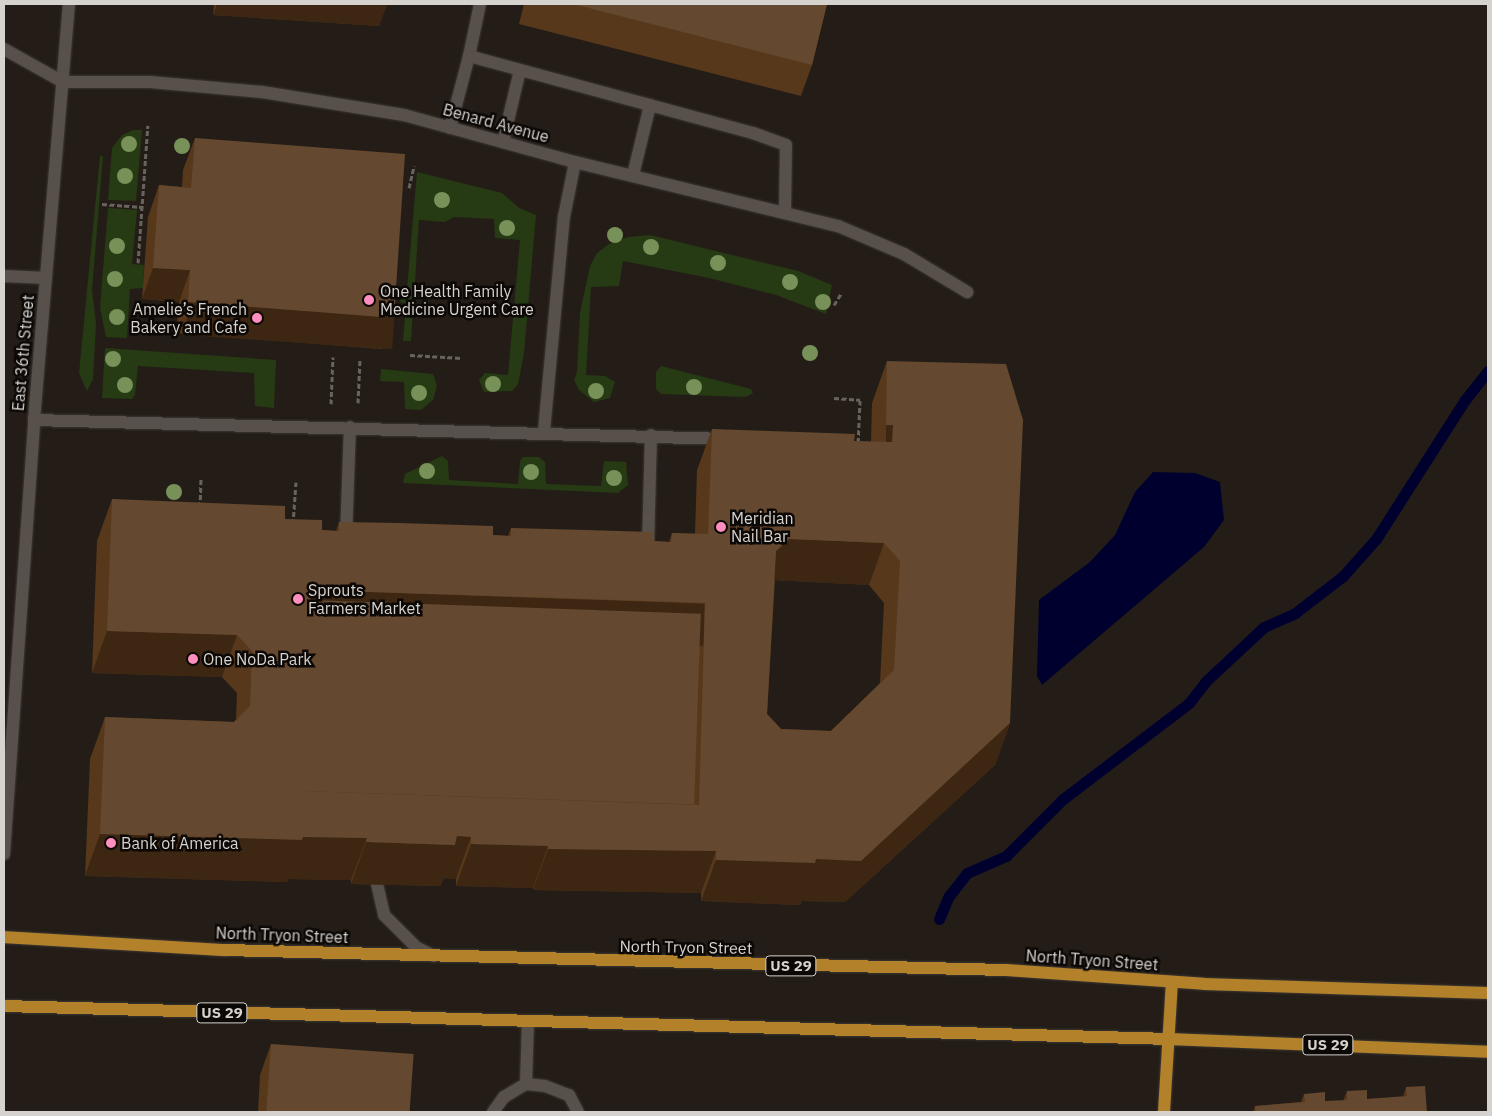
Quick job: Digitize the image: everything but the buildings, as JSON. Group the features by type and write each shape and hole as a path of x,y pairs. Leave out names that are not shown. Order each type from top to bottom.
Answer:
{"main road":[{"name":"North Tryon Street","path":"4,937 225,950 1006,970 1172,982 1488,994"},
{"path":"1164,1112 1172,982"},
{"name":"US 29","path":"4,1006 1168,1039 1488,1052"}],"street":[{"name":"East 36th Street","path":"4,854 34,420 69,4"},
{"path":"450,128 469,56 480,4"},
{"name":"Benard Avenue","path":"4,49 63,82 150,82 262,92 396,114 574,162 785,212 838,226 904,254 967,292"},
{"path":"469,56 754,133 786,145 785,212"},
{"path":"503,142 520,70"},
{"path":"634,176 650,105"},
{"path":"544,431 564,216 574,162"},
{"path":"4,276 46,278"},
{"path":"34,420 544,431 736,439"},
{"path":"346,555 353,427"},
{"path":"647,565 651,435"},
{"path":"377,884 384,915 416,947 434,956"},
{"path":"526,1084 528,1021"},
{"path":"492,1112 504,1097 526,1084 545,1086 570,1095 578,1112"}],"path":[{"path":"138,263 148,125"},
{"path":"409,188 414,166"},
{"path":"102,204 142,207"},
{"path":"834,305 842,292"},
{"path":"410,354 462,358"},
{"path":"330,426 333,357"},
{"path":"353,427 360,359"},
{"path":"834,398 860,400 858,453"},
{"path":"199,515 201,479"},
{"path":"293,529 296,482"},
{"path":"284,520 293,520"}],"green space":[{"path":"133,130 142,130 136,201 108,200 112,148 122,135"},
{"path":"100,156 103,156 92,290 96,324 93,379 87,391 79,373"},
{"path":"417,172 502,193 519,208 536,215 524,353 518,384 512,391 484,392 479,380 485,373 508,375 520,240 495,238 494,219 454,217 445,222 419,220 411,341 403,341 406,304 400,302 401,289 407,289"},
{"path":"108,208 137,210 132,264 144,265 143,288 130,289 127,338 106,337 100,308"},
{"path":"650,235 798,271 832,285 826,314 776,295 709,278 623,261 619,286 591,287 586,375 605,376 615,382 610,398 594,402 579,390 574,380 577,372 580,313 590,266 597,253 609,244 628,237"},
{"path":"105,348 276,360 274,408 255,406 254,373 138,366 135,395 132,399 102,398"},
{"path":"661,366 751,389 753,393 746,397 661,394 656,389 656,372"},
{"path":"381,369 433,374 437,386 433,400 421,410 405,409 404,382 380,381"},
{"path":"442,456 448,461 449,480 518,484 520,461 523,457 539,457 545,462 546,484 601,486 604,461 626,462 628,485 618,493 403,483 405,474"}],"shaded area":[{"path":"1153,472 1195,473 1220,482 1224,520 1204,547 1042,685 1037,676 1039,600 1090,562 1115,535 1135,492"}],"waterway":[{"path":"939,919 949,896 967,873 1006,856 1063,799 1189,703 1206,681 1264,627 1295,613 1343,576 1376,539 1465,400 1488,371"}],"place":[{"name":"One Health Family Medicine Urgent Care","path":"369,300"},
{"name":"Amelie’s French Bakery and Cafe","path":"257,318"},
{"name":"Meridian Nail Bar","path":"721,527"},
{"name":"Sprouts Farmers Market","path":"298,599"},
{"name":"One NoDa Park","path":"193,659"},
{"name":"Bank of America","path":"111,843"}]}
